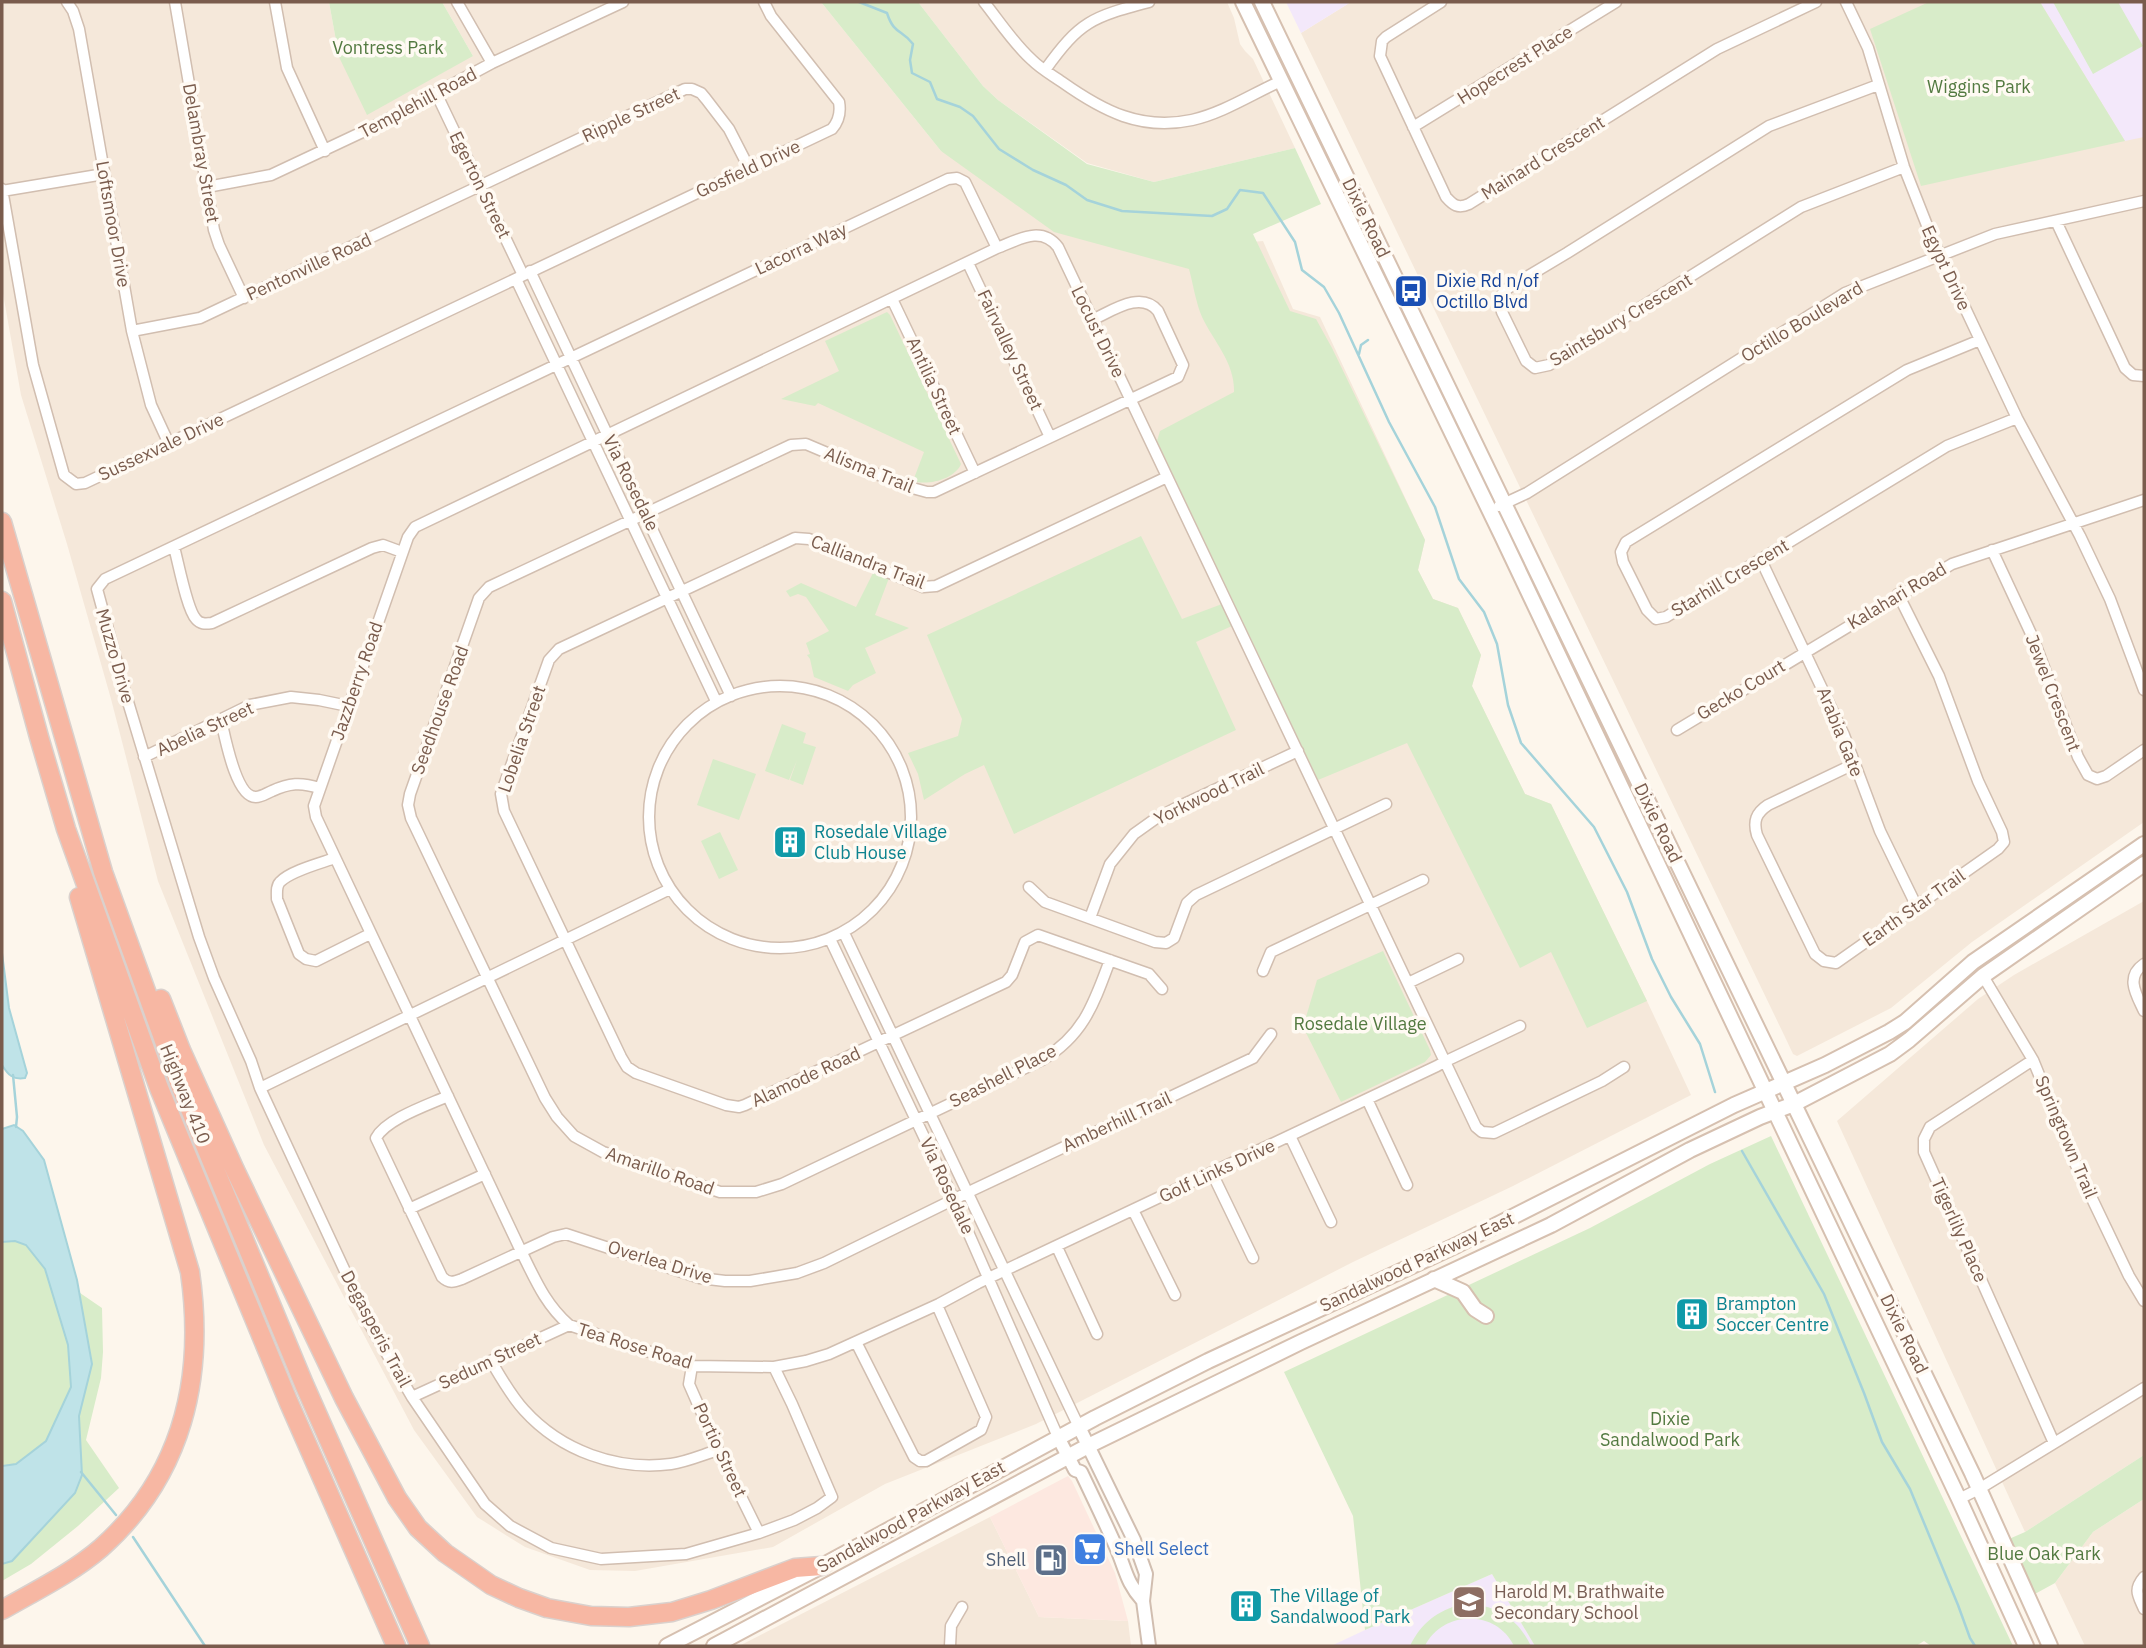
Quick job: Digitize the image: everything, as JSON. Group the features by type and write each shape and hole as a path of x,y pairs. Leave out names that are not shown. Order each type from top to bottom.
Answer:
{"highway":[{"name":"Highway 410","path":"2,522 103,873 180,1085 304,1384 420,1646"},
{"name":"Highway 410","path":"2,601 38,737 66,828 159,1088 289,1403 396,1646"},
{"path":"2,1610 100,1549 133,1516 156,1483 173,1447 186,1411 195,1348 194,1299 187,1262 68,859 66,828"},
{"path":"103,873 121,893 181,1050 338,1386 397,1498 418,1528 445,1553 491,1585 547,1608 592,1616 629,1617 672,1612 794,1569 822,1566"}],"main road":[{"name":"Dixie Road","path":"1243,2 1765,1090 2026,1646"},
{"name":"Dixie Road","path":"1262,2 1979,1489 2050,1646"},
{"name":"Sandalwood Parkway East","path":"667,1646 822,1566 1058,1437 1208,1361 1457,1245 1765,1090 1825,1065 1889,1032 1905,1022 1973,962 2144,844"},
{"name":"Sandalwood Parkway East","path":"714,1646 1068,1456 1301,1342 1551,1225 1690,1150 1794,1104 1889,1054 1983,976 2144,864"},
{"path":"1457,1245 1465,1265"},
{"path":"1434,1279 1463,1292 1475,1309 1486,1316"}],"street":[{"name":"Loftsmoor Drive","path":"67,2 79,29 132,331 152,405 169,444"},
{"name":"Delambray Street","path":"175,2 216,238 244,298"},
{"path":"275,2 287,68 325,150"},
{"path":"457,2 492,63"},
{"name":"Templehill Road","path":"207,187 262,178 325,150 437,95 492,63 623,2"},
{"name":"Gosfield Drive","path":"523,275 832,129 839,119 839,102 771,16 764,2"},
{"path":"984,2 1032,61 1112,113 1138,120 1183,122 1207,116 1281,81"},
{"path":"1045,70 1079,29 1105,14 1149,2"},
{"name":"Mainard Crescent","path":"1441,2 1386,37 1380,47 1380,56 1446,197 1458,207 1466,206 1592,129 1717,48 1816,2"},
{"name":"Hopecrest Place","path":"1413,127 1616,2"},
{"name":"Egypt Drive","path":"1846,2 1862,34 1918,206 2017,418 2073,523"},
{"name":"Saintsbury Crescent","path":"1878,85 1769,126 1505,290 1499,299 1502,312 1526,361 1535,368 1549,365 1801,207 1904,167"},
{"name":"Ripple Street","path":"480,186 685,89 701,93 706,99 729,129 749,168"},
{"name":"Egerton Street","path":"437,95 523,275"},
{"path":"2,190 104,174"},
{"name":"Lacorra Way","path":"571,358 953,177 961,179 968,187 997,248"},
{"name":"Pentonville Road","path":"132,331 200,318 480,186"},
{"name":"Sussexvale Drive","path":"2,190 33,365 64,475 76,484 85,483 169,444 523,275"},
{"name":"Octillo Boulevard","path":"1489,511 1538,486 1845,293 1994,234 2144,201"},
{"path":"2056,220 2125,368 2133,375 2144,376"},
{"name":"Locust Drive","path":"593,441 997,248 1029,235 1041,235 1054,241 1476,1127 1494,1133 1602,1081 1624,1067"},
{"name":"Fairvalley Street","path":"968,263 1051,438"},
{"name":"Via Rosedale","path":"523,275 571,358 730,696"},
{"name":"Via Rosedale","path":"523,275 557,364 716,701"},
{"name":"Antilia Street","path":"892,299 975,473"},
{"name":"Alisma Trail","path":"631,520 796,444 806,444 905,486 934,492 1178,377 1183,365 1158,311 1148,302 1134,301 1092,320"},
{"name":"Starhill Crescent","path":"1980,340 1907,370 1626,541 1621,552 1623,562 1647,611 1656,619 1666,617 1947,446 2017,418"},
{"name":"Muzzo Drive","path":"260,1088 251,1061 214,978 200,937 144,757 97,589 105,579 571,358"},
{"name":"Jazzberry Road","path":"409,1016 316,817 314,806 319,788 411,531 419,523 593,441"},
{"name":"Calliandra Trail","path":"668,598 795,538 809,539 923,587 936,586 1167,477"},
{"name":"Kalahari Road","path":"1805,651 1952,564 2144,500"},
{"name":"Seedhouse Road","path":"487,976 411,818 408,805 410,794 484,592 489,587 631,520"},
{"path":"2073,523 2109,599 2144,690"},
{"path":"174,547 192,613 199,622 205,624 212,624 372,548 383,545 402,552"},
{"name":"Jewel Crescent","path":"1992,550 2033,638 2078,757 2088,775 2097,779 2106,776 2144,750"},
{"name":"Arabia Gate","path":"1761,560 1844,735 1880,831 1916,905"},
{"name":"Earth Star Trail","path":"1854,764 1760,810 1755,826 1815,954 1825,961 1836,963 1998,849 2004,842 2002,832 1978,782 1939,676 1898,594"},
{"name":"Lobelia Street","path":"565,940 504,811 501,794 551,656 559,649 668,598"},
{"name":"Gecko Court","path":"1677,730 1805,651"},
{"path":"765,686 796,687 822,693 858,711 883,736 902,769 909,796 911,819 907,849 901,867 890,888 872,909 844,933 830,939 786,947 757,946 742,942 718,932 699,919 670,889 658,866 652,844 649,810 658,768 674,738 692,719 716,701 730,696 765,686"},
{"name":"Abelia Street","path":"144,757 250,705 292,697 348,706"},
{"path":"221,720 238,781 249,795 257,797 293,783 319,788"},
{"name":"Yorkwood Trail","path":"1090,918 1110,864 1134,834 1168,813 1298,751"},
{"path":"1030,887 1045,902 1155,942 1171,941 1187,904 1196,895 1386,804"},
{"path":"335,858 289,876 279,883 276,891 299,954 316,961 370,934"},
{"path":"1263,971 1271,953 1423,880"},
{"path":"260,1088 670,889"},
{"name":"Via Rosedale","path":"844,933 1079,1427"},
{"name":"Alamode Road","path":"565,940 627,1066 636,1073 726,1105 739,1107 1006,982 1012,975 1025,942 1034,936 1043,936 1110,960"},
{"name":"Via Rosedale","path":"830,939 954,1200 1058,1437"},
{"path":"1408,983 1458,959"},
{"path":"1110,960 1149,974 1162,989"},
{"name":"Seashell Place","path":"916,1120 1058,1050 1072,1037 1089,1014 1110,960"},
{"path":"2144,964 2137,969 2132,979 2144,1011"},
{"name":"Amarillo Road","path":"487,976 545,1098 564,1127 583,1142 603,1152 711,1191 742,1193 771,1188 916,1120"},
{"name":"Springtown Trail","path":"1983,976 2033,1060 2075,1163 2129,1276 2144,1301"},
{"name":"Tea Rose Road","path":"409,1016 541,1290 553,1311 569,1325 692,1366 774,1367 806,1361 856,1342 989,1278"},
{"name":"Golf Links Drive","path":"989,1278 1520,1026"},
{"name":"Amberhill Trail","path":"954,1200 1253,1058 1271,1034"},
{"name":"Tigerlily Place","path":"2033,1060 1930,1127 1923,1139 1924,1152 2054,1443"},
{"name":"Degasperis Trail","path":"260,1088 370,1325 412,1397 485,1504 510,1526 551,1548 601,1559 686,1554 759,1533 817,1508 832,1497 774,1367"},
{"path":"448,1096 388,1125 376,1138 409,1209 485,1174"},
{"path":"1367,1099 1407,1185"},
{"path":"1290,1136 1331,1222"},
{"path":"1212,1173 1253,1258"},
{"name":"Overlea Drive","path":"409,1209 446,1281 462,1279 553,1237 566,1234 700,1278 750,1281 797,1273 824,1263 954,1200"},
{"path":"1133,1210 1175,1295"},
{"path":"1057,1247 1097,1334"},
{"path":"856,1342 914,1457 926,1461 981,1430 986,1417 937,1305"},
{"name":"Sedum Street","path":"412,1397 569,1325"},
{"path":"491,1361 523,1409 544,1429 572,1448 608,1461 642,1466 673,1464 718,1450"},
{"name":"Portio Street","path":"692,1366 689,1384 759,1533"},
{"path":"1959,1499 2144,1388"},
{"path":"1079,1427 1134,1540 1146,1574 1143,1601 1149,1646"},
{"path":"1058,1437 1075,1470 1081,1472 1117,1550 1130,1586 1143,1601"},
{"path":"2144,1577 2138,1585 2137,1593 2144,1609"},
{"path":"950,1646 951,1626 962,1607"}],"shaded area":[{"name":"Rosedale Village","path":"2,2 329,2 339,57 473,56 442,2 821,2 941,151 1209,246 1263,241 1293,309 1320,317 1425,540 1418,570 1433,599 1458,608 1481,655 1472,686 1525,794 1551,804 1691,1095 1513,1186 1353,1262 1036,1424 885,1484 773,1547 635,1571 590,1570 525,1547 477,1517 414,1430 264,1145 158,881 111,699 21,395 2,288"},
{"path":"918,2 1227,2 1240,44 1253,59 1295,148 1154,182 1087,163 998,100 983,86"},
{"path":"1286,2 1351,2 1301,33"},
{"path":"1351,2 2144,2 2144,822 1972,942 1891,1008 1797,1056 1793,1054 1301,33"},
{"path":"2040,2 2144,2 2144,137 2125,141"},
{"path":"2144,901 2144,1455 2025,1532 1837,1121 1978,999 2014,975"},
{"path":"1068,1476 1115,1573 1128,1621 1039,1617 990,1517"},
{"path":"2144,1499 2144,1646 2085,1646 2055,1583 2093,1532"},
{"path":"990,1517 1039,1617 1128,1621 1131,1646 739,1646"},
{"name":"Harold M. Brathwaite Secondary School","path":"1492,1574 1535,1646 1331,1646 1365,1630"}],"green space":[{"name":"Vontress Park","path":"329,2 442,2 473,56 367,115 339,57"},
{"path":"821,2 918,2 983,86 998,100 1087,164 1154,182 1295,148 1321,204 1253,234 1290,311 1316,319 1332,348 1425,540 1418,570 1433,599 1458,608 1481,655 1472,686 1525,794 1551,804 1647,1001 1587,1028 1551,952 1520,968 1407,743 1318,780 1157,441 1160,431 1234,392 1227,362 1200,312 1189,269 1054,232 941,151"},
{"name":"Wiggins Park","path":"1929,2 2040,2 2125,141 1921,186 1870,29"},
{"path":"2053,2 2118,2 2143,46 2093,74"},
{"path":"887,312 961,464 953,474 940,480 926,483 913,481 924,452 818,403 815,406 781,399 839,371 825,341"},
{"path":"1141,536 1182,619 1222,604 1232,626 1196,642 1236,730 1014,834 984,765 924,800 918,774 908,753 958,736 962,719 927,635"},
{"path":"873,573 889,578 875,615 909,628 865,648 876,673 853,685 848,691 814,677 806,643 829,631 806,597 798,594 790,597 786,591 801,583 856,607"},
{"path":"782,724 806,733 803,743 816,747 803,785 790,780 797,760 789,780 765,771"},
{"path":"713,759 756,774 739,820 697,805"},
{"path":"720,832 738,870 719,879 701,841"},
{"name":"Rosedale Village","path":"1383,951 1431,1055 1425,1062 1341,1102 1303,1027 1317,980"},
{"name":"Dixie Sandalwood Park","path":"1771,1136 2013,1646 1931,1646 1924,1641 1916,1646 1535,1646 1492,1574 1365,1630 1353,1516 1284,1372 1590,1228 1710,1164"},
{"path":"15,1241 27,1245 45,1269 102,1308 101,1378 86,1440 119,1488 31,1564 2,1581 2,1242"},
{"name":"Blue Oak Park","path":"2144,1455 2144,1499 2093,1532 2055,1583 2033,1595 2009,1539 2025,1532"},
{"path":"1462,1604 1484,1606 1504,1614 1519,1627 1531,1646 1514,1646 1506,1634 1495,1625 1470,1619 1456,1620 1444,1626 1433,1634 1425,1646 1410,1646 1419,1631 1431,1619"}],"water":[{"path":"2,953 9,1008 27,1073 25,1078 11,1076 2,1065"},
{"path":"14,1125 23,1131 44,1160 77,1280 92,1364 79,1416 82,1475 75,1493 12,1561 2,1564 2,1466 16,1464 46,1441 71,1387 68,1345 45,1269 26,1245 15,1241 2,1242 2,1129"}],"waterway":[{"path":"859,2 887,13 895,29 913,44 910,60 912,73 930,82 937,99 960,107 973,116 999,149 1033,170 1066,185 1087,200 1122,211 1212,216 1227,209 1240,190 1263,193 1295,242 1302,270 1324,287 1339,313 1389,422 1435,507 1459,579 1484,612 1497,644 1508,705 1521,743 1594,827 1627,892 1652,959 1671,997 1700,1044 1715,1092"},
{"path":"1359,354 1361,345 1368,340"},
{"path":"13,1075 16,1127"},
{"path":"1742,1151 1824,1294 1882,1442 1910,1489 1975,1646"},
{"path":"81,1472 116,1515"},
{"path":"133,1537 205,1646"}],"place":[{"name":"Dixie Rd n/of Octillo Blvd","path":"1411,291"},
{"name":"Rosedale Village Club House","path":"790,842"},
{"name":"Brampton Soccer Centre","path":"1692,1314"},
{"name":"Shell Select","path":"1090,1549"},
{"name":"Shell","path":"1051,1560"},
{"name":"Harold M. Brathwaite Secondary School","path":"1469,1602"},
{"name":"The Village of Sandalwood Park","path":"1246,1606"}]}
